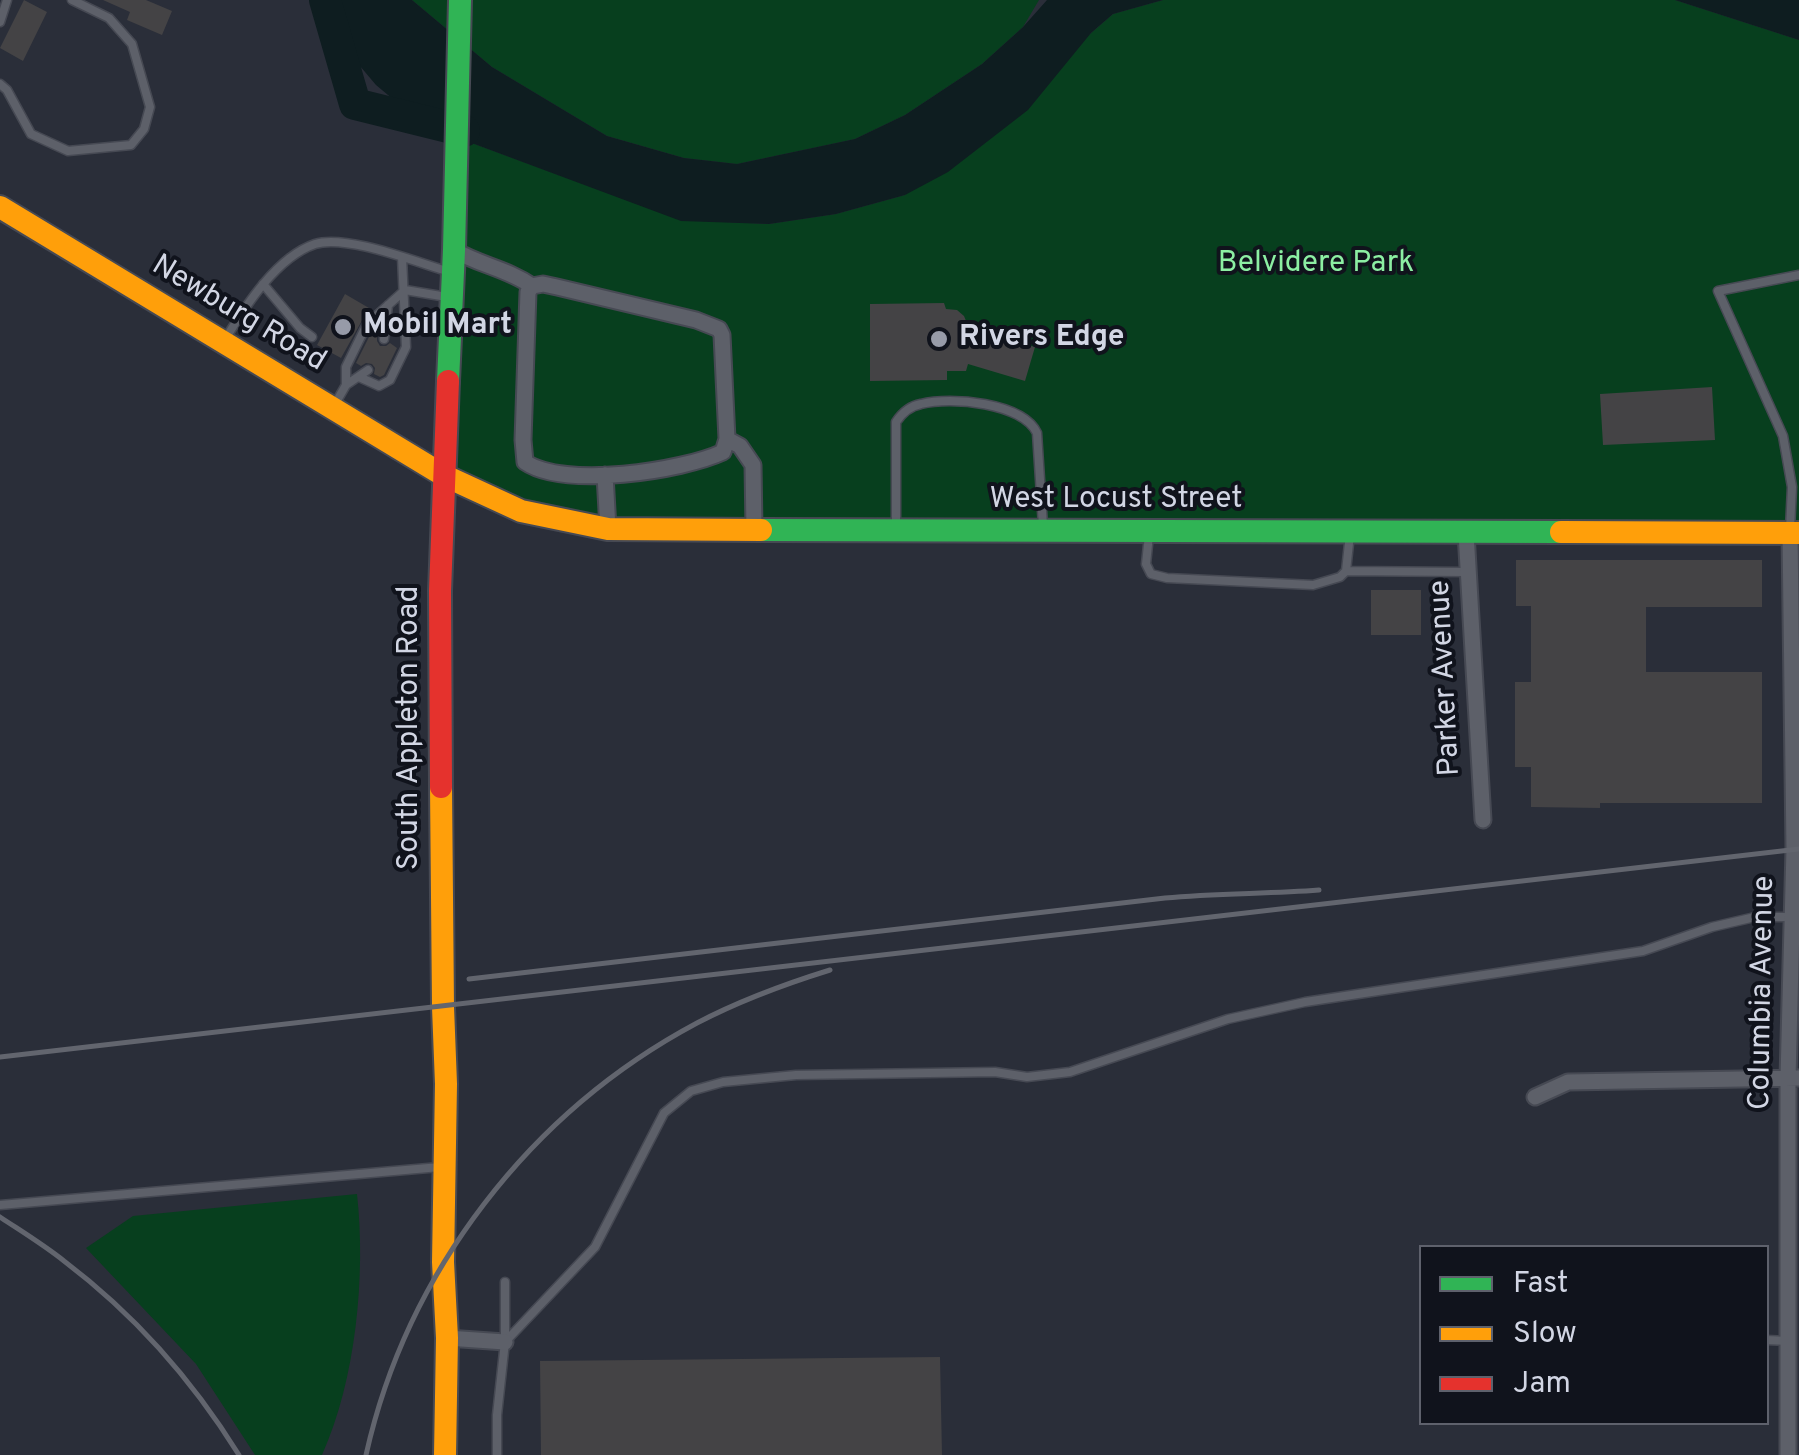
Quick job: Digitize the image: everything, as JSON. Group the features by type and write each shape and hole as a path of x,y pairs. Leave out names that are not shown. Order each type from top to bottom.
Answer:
{"main road":[{"name":"South Appleton Road","path":"445,1455 440,611 460,8"},
{"name":"Newburg Road","path":"0,207 443,475"},
{"name":"West Locust Street","path":"443,475 521,512 608,530 1794,533"}],"street":[{"path":"454,262 474,262 516,274 532,286"},
{"path":"532,286 558,287 696,320 718,329 722,335 727,439 723,452 706,460 633,475 541,470 525,462 528,292 532,286"},
{"path":"727,439 740,446 753,465 754,529"},
{"path":"605,475 608,530"},
{"name":"Parker Avenue","path":"1466,533 1484,820"},
{"name":"Columbia Avenue","path":"1788,1455 1794,1078 1794,533"},
{"path":"1535,1097 1568,1082 1794,1078"},
{"path":"447,1338 506,1342"}],"lane":[{"path":"0,22 8,0"},
{"path":"0,84 31,134 68,151 131,145 144,129 150,107 132,44 109,18 72,0"},
{"path":"223,342 263,284 284,264 316,244 332,242 402,257 454,262"},
{"path":"359,378 379,386 390,380 406,348 402,257"},
{"path":"1794,533 1792,488 1782,436 1718,290 1799,275"},
{"path":"263,284 312,337"},
{"path":"405,290 452,298"},
{"path":"333,408 346,385 346,367 368,324 405,290"},
{"path":"384,339 388,305"},
{"path":"346,385 368,370"},
{"path":"896,530 896,422 918,404 934,402 980,403 1006,410 1033,424 1037,433 1044,530"},
{"path":"1150,531 1146,564 1151,574 1167,578 1313,584 1340,577 1346,571 1350,532"},
{"path":"1346,571 1469,572"},
{"path":"506,1342 594,1246 664,1113 691,1092 723,1082 796,1075 995,1072 1026,1076 1070,1072 1228,1019 1305,1002 1643,951 1712,926 1755,917 1792,917"},
{"path":"0,1205 445,1166"},
{"path":"498,1455 506,1342 505,1282"}],"green space":[{"path":"412,0 1039,0 1023,27 982,64 905,115 855,139 737,164 684,158 607,136 492,67"},
{"name":"Belvidere Park","path":"1163,0 1675,0 1799,40 1799,533 608,529 443,475 461,139 681,220 769,224 836,214 905,195 1113,14"},
{"path":"357,1194 360,1258 356,1327 334,1426 322,1455 255,1455 196,1364 86,1248 133,1216"}],"shaded area":[{"path":"312,0 412,0 492,67 607,136 684,158 737,164 855,139 905,115 982,64 1047,0 1163,0 1113,14 1091,33 1028,110 948,172 905,195 836,214 769,224 681,221 461,139 412,115 376,85 316,14"},
{"path":"1675,0 1799,0 1799,40"}],"building":[{"path":"24,0 47,12 23,61 0,48"},
{"path":"103,0 146,0 172,11 162,35 127,20 130,12"},
{"name":"Mobil Mart","path":"345,294 369,308 341,358 317,345"},
{"name":"Rivers Edge","path":"944,303 946,309 957,310 964,316 969,328 1035,347 1025,381 968,364 966,371 947,371 947,380 870,381 870,304"},
{"path":"372,331 380,346 390,343 397,348 380,377 374,374 372,364 356,363"},
{"path":"1712,387 1715,440 1603,445 1600,394"},
{"path":"1516,560 1762,560 1762,607 1646,607 1646,672 1762,672 1762,803 1531,807 1531,767 1515,767 1515,682 1531,682 1531,606 1516,606"},
{"path":"1371,590 1421,590 1421,635 1371,635"},
{"path":"940,1357 942,1455 541,1455 540,1361"}],"waterway":[{"path":"325,0 355,104 464,131"}],"railway":[{"path":"0,1057 1799,849"},
{"path":"469,979 1165,898 1319,890"},
{"path":"366,1455 385,1388 412,1323 445,1261 484,1204 530,1151 581,1102 637,1060 697,1023 729,1007 830,970"},
{"path":"0,1217 64,1261 138,1326 182,1375 239,1455"}],"traffic: fast":[{"path":"448,381 460,0"},
{"path":"761,530 1561,532"}],"traffic: slow":[{"path":"0,207 443,475 521,511 608,529 761,530"},
{"path":"1561,532 1799,533"},
{"path":"441,787 446,1084 445,1455"}],"traffic: jam":[{"path":"441,787 440,591 448,381"}],"place":[{"name":"Mobil Mart","path":"343,327"},
{"name":"Rivers Edge","path":"939,339"}]}
